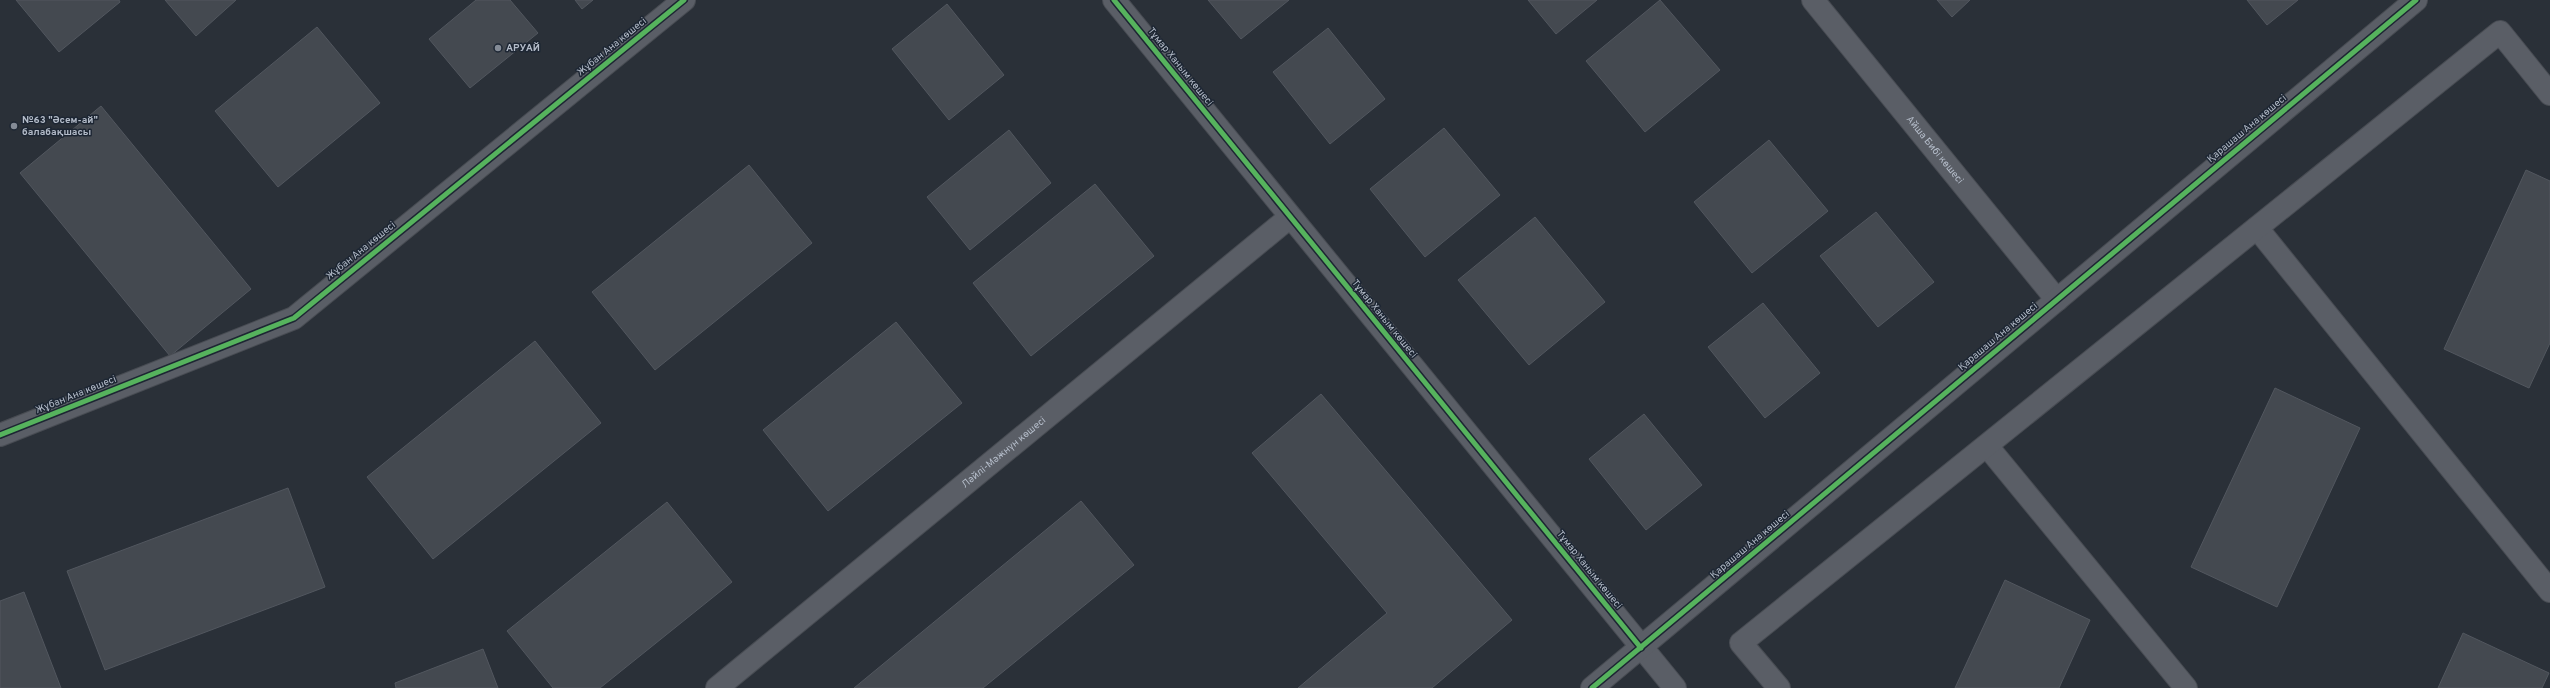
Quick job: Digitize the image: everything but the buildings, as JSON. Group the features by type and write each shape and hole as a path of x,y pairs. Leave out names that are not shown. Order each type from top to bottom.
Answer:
{"street":[{"name":"Жұбан Ана көшесі","path":"0,435 294,318 684,0"},
{"name":"Тұмар Ханым көшесі","path":"1114,0 1675,688"},
{"name":"Айша Бибі көшесі","path":"1813,0 2057,300"},
{"name":"Қарашаш Ана көшесі","path":"1592,688 2416,0"},
{"path":"1779,688 1741,643 2500,32 2550,94"},
{"name":"Ләйлі-Мәжнүн көшесі","path":"717,688 1290,217"},
{"path":"2257,228 2550,591"},
{"path":"1986,446 2186,688"}],"cycle path":[{"path":"0,435 294,318 684,0"},
{"path":"1114,0 1641,648"},
{"path":"1592,688 2416,0"}],"place":[{"name":"АРУАЙ","path":"498,48"},
{"name":"№63 \"Әсем-ай\" балабақшасы","path":"14,126"}]}
